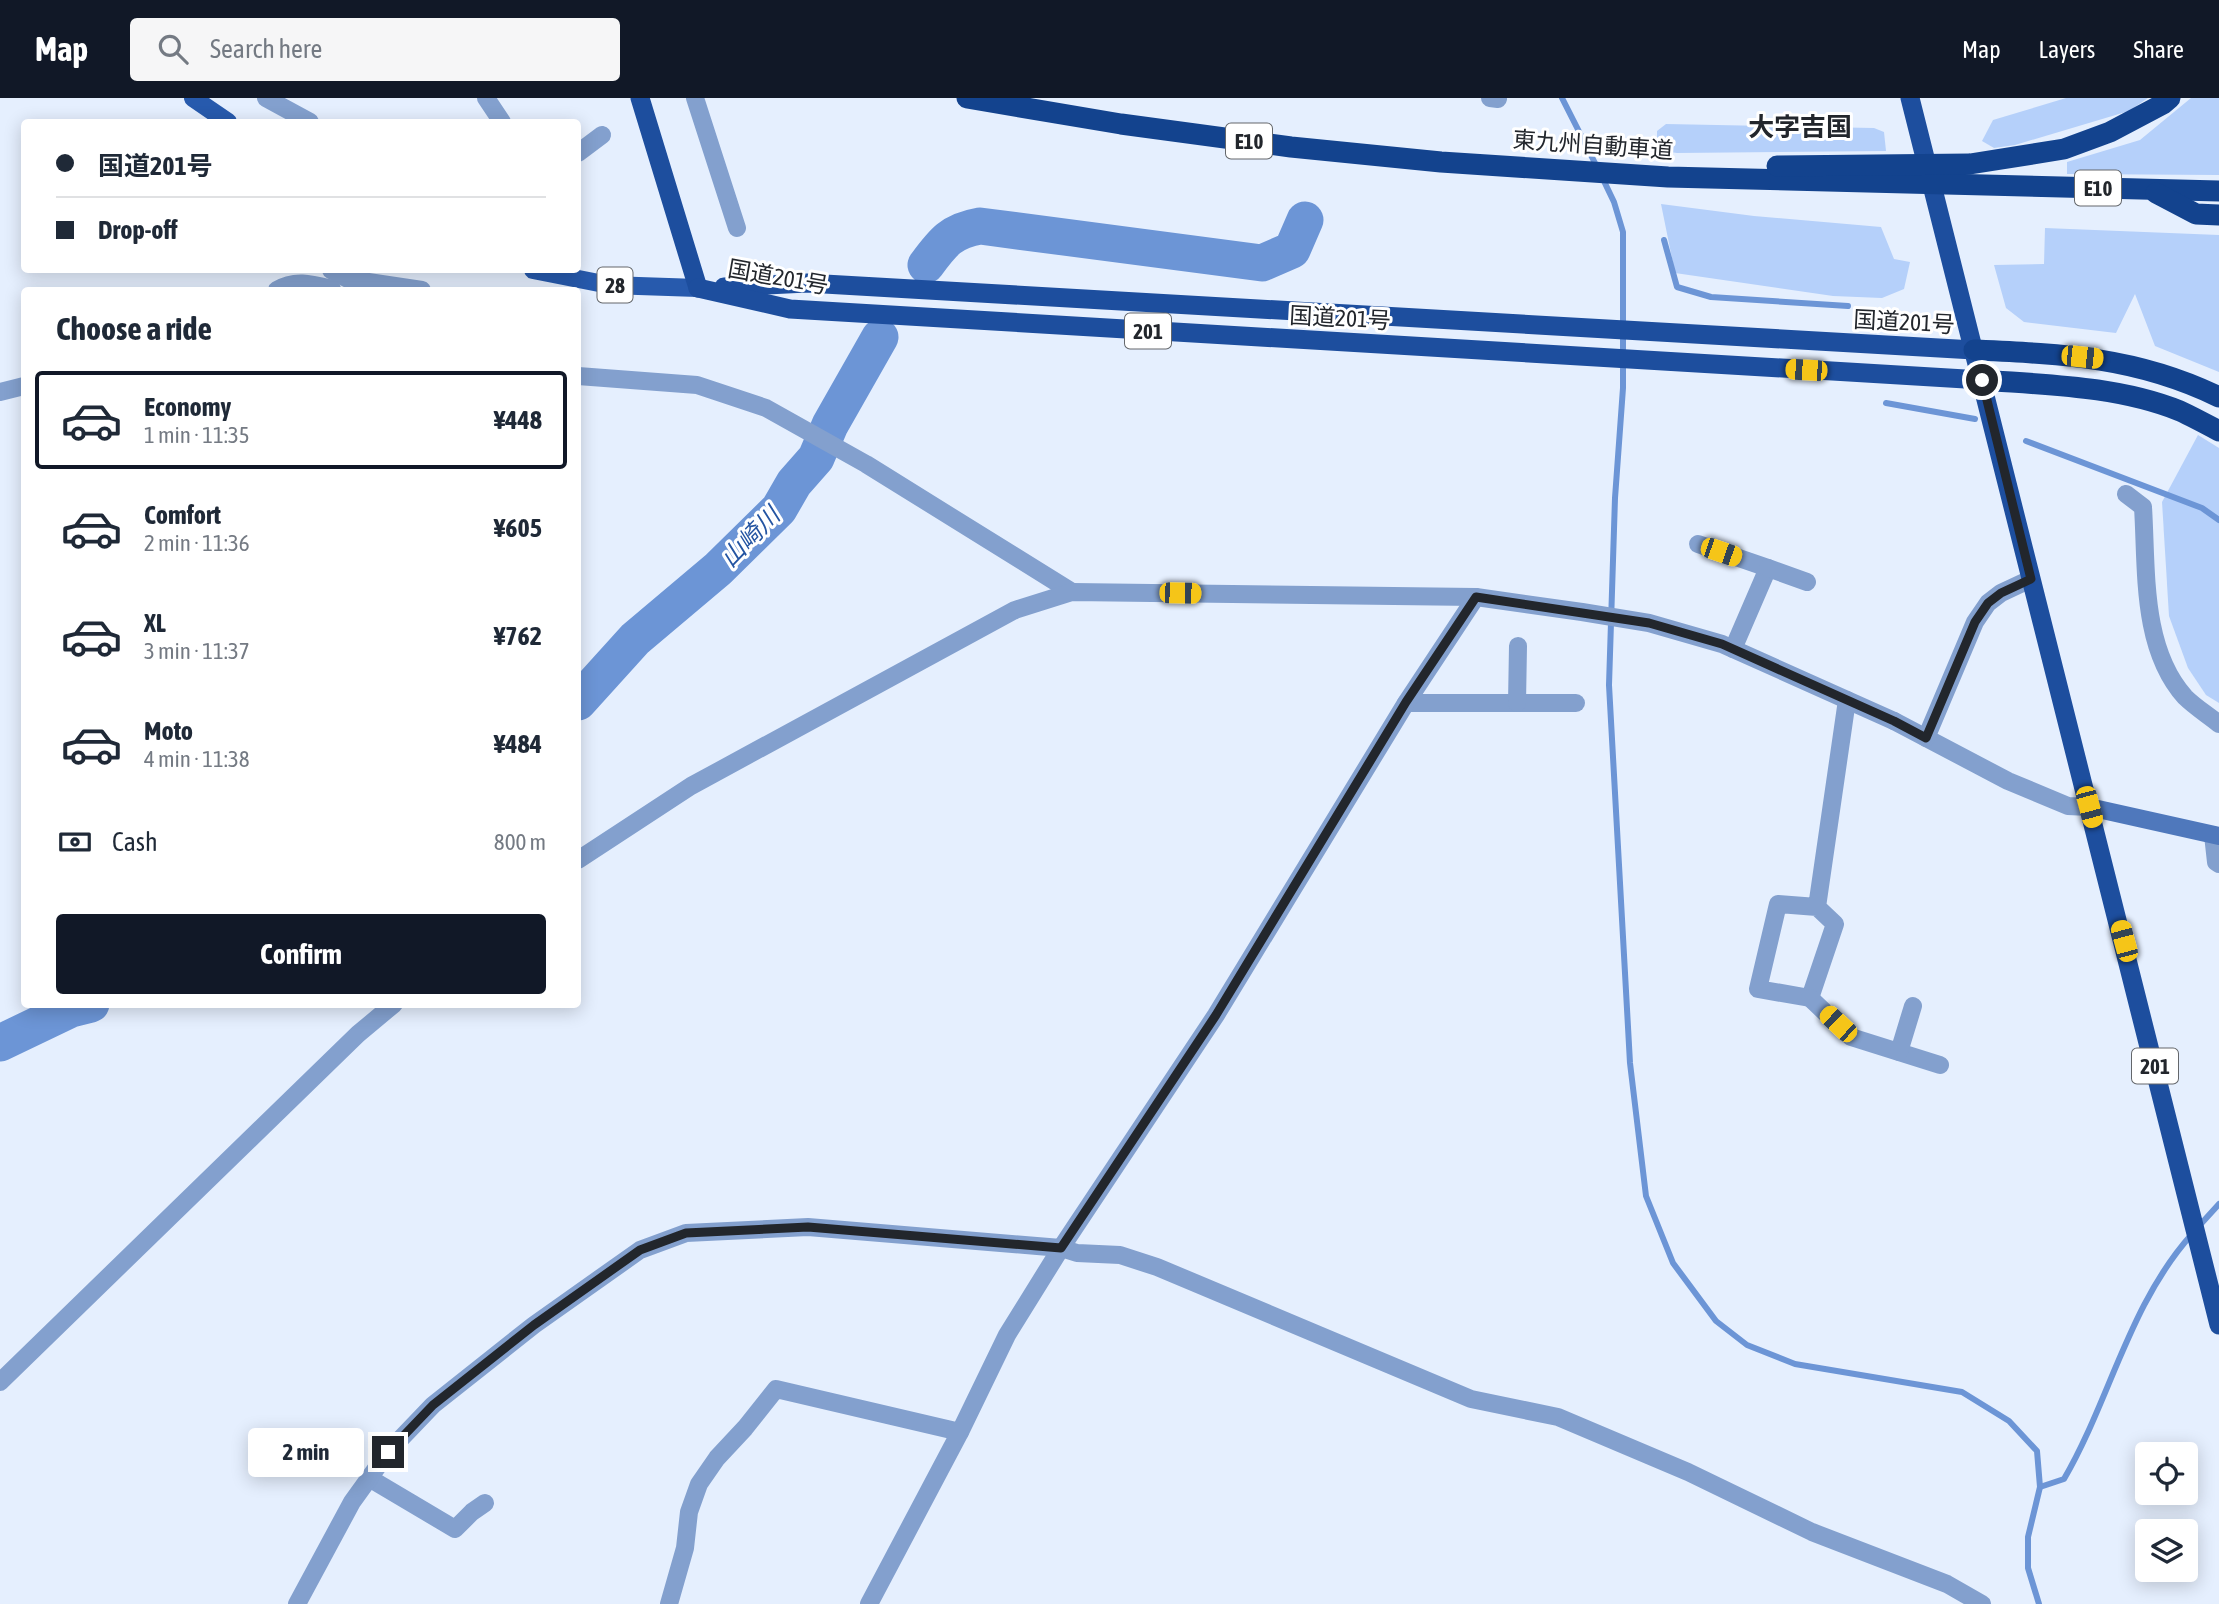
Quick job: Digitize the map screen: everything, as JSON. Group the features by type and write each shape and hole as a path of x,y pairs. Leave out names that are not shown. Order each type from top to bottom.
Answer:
{"highway":[{"name":"国道201号","path":"640,98 698,288"},
{"name":"東九州自動車道","path":"967,98 1121,124 1291,147 1441,162 1668,172 1902,174"},
{"name":"国道201号","path":"1910,98 2219,1325"},
{"path":"1902,174 2064,149 2110,132 2170,98"},
{"name":"E10","path":"1902,174 1977,185 2219,191"},
{"path":"2150,189 2196,214 2219,215"},
{"name":"国道201号","path":"698,288 807,283 1974,350"},
{"name":"国道201号","path":"698,288 790,309 1982,380"},
{"path":"1974,350 2059,354 2107,360 2152,370 2219,397"},
{"path":"1982,380 2098,390 2139,398 2180,411 2219,431"}],"main road":[{"path":"193,98 224,119"},
{"name":"28","path":"548,273 609,285 698,288"},
{"path":"2089,807 2216,836"}],"street":[{"path":"265,98 304,119"},
{"path":"486,98 500,119"},
{"path":"695,98 737,228"},
{"path":"1490,98 1498,99"},
{"path":"581,151 603,135"},
{"path":"337,273 348,279 402,287"},
{"path":"282,287 305,282 324,287"},
{"path":"581,376 697,385 766,408 866,464 1072,592"},
{"path":"0,392 21,387"},
{"path":"2126,494 2143,507 2150,615 2156,648 2167,672 2186,698 2219,724"},
{"path":"1698,544 1807,582"},
{"path":"1733,649 1768,568"},
{"path":"1926,738 1975,622 1988,603 2001,593 2031,579"},
{"path":"581,858 691,786 1015,610 1072,592 1476,597 1649,623 1733,649 1894,721 2008,780 2068,806 2089,807"},
{"path":"869,1604 960,1432 1007,1335 1061,1248 1216,1015 1406,702 1476,597"},
{"path":"1517,703 1518,646"},
{"path":"1817,907 1847,700"},
{"path":"1406,702 1576,703"},
{"path":"2216,836 2216,862 2219,864"},
{"path":"1810,998 1835,923 1817,907 1778,904 1759,989 1810,998 1852,1037 1940,1065"},
{"path":"1899,1052 1913,1006"},
{"path":"0,1382 358,1034 389,1008"},
{"path":"297,1604 352,1502 388,1452 433,1405 534,1325 640,1250 686,1233 808,1227 1061,1248 1077,1253 1120,1255 1157,1266 1471,1399 1559,1417 1688,1472 1812,1532 1947,1584 1982,1604"},
{"path":"670,1604 685,1548 689,1512 699,1484 717,1458 776,1389 960,1432"},
{"path":"369,1478 455,1529 485,1503"}],"shaded area":[{"path":"2066,98 2148,98 2129,111 2015,145 1994,148 1982,141 1993,120"},
{"path":"2191,98 2219,98 2219,175 2067,174 2067,162 2140,140"},
{"path":"1666,124 1874,128 1884,132 1886,151 1677,153 1657,150 1657,131"},
{"path":"1661,204 1754,216 1881,227 1894,259 1910,262 1904,289 1882,298 1833,296 1675,273"},
{"path":"2045,228 2219,235 2219,372 2155,346 2135,294 2116,333 2024,322 2006,308 1994,265 2044,264"},
{"path":"2198,435 2219,448 2219,703 2206,695 2188,668 2169,616 2162,502"}],"waterway":[{"path":"1562,98 1597,167"},
{"path":"1602,177 1614,202 1623,232 1623,388 1615,498 1609,685 1630,1063 1646,1196 1673,1263 1716,1321 1747,1345 1795,1364 1962,1392 2009,1421 2037,1451 2040,1487 2028,1537 2028,1568 2039,1604"},
{"name":"山崎川","path":"926,265 948,239 962,231 980,226 1262,263 1292,250 1305,220"},
{"path":"1664,240 1677,287 1711,297 1848,306"},
{"name":"山崎川","path":"581,699 635,639 718,569 779,509 794,483 816,458 830,425 880,337"},
{"path":"1886,403 1975,419"},
{"path":"2026,441 2202,508 2219,520"},
{"name":"山崎川","path":"0,1043 75,1008"},
{"path":"2199,1226 2219,1204"},
{"path":"2040,1487 2064,1479 2095,1417 2136,1321 2170,1261 2192,1234"}],"district":[{"name":"大字吉国","path":"1800,127"}],"route":[{"path":"388,1452 433,1405 534,1325 640,1250 686,1233 808,1227 1061,1248 1216,1015 1406,702 1476,597 1649,623 1722,644 1926,738 1975,622 1988,603 2001,593 2031,579 1982,380"}]}
